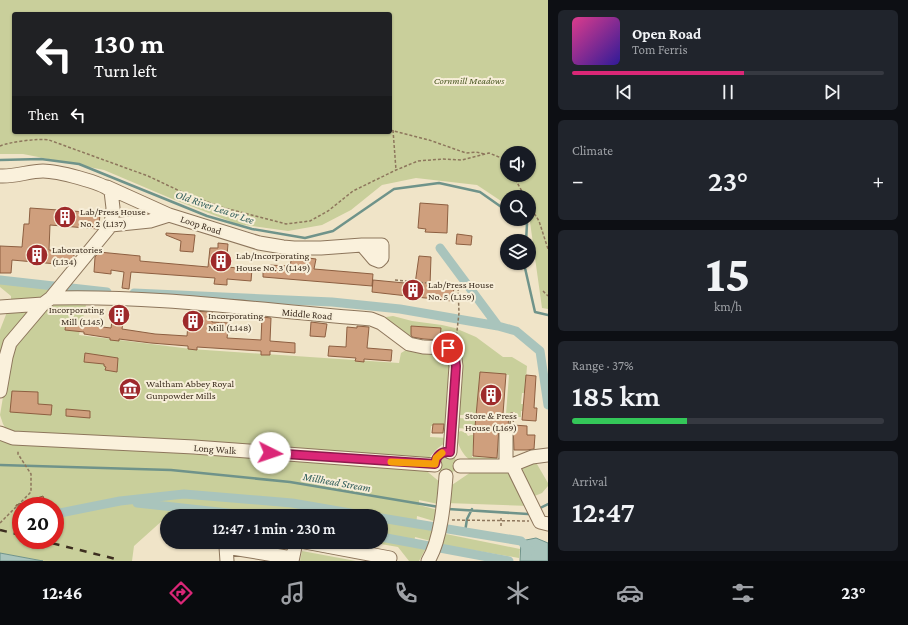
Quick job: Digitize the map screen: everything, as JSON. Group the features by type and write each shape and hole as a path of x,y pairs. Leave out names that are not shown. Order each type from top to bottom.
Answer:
{"street":[{"path":"0,176 12,176 44,171 80,178 107,187 169,215"},
{"path":"0,391 10,343 111,225 113,208 111,191 107,187"},
{"name":"Loop Road","path":"111,225 150,221 169,215 259,243 283,247 322,248 362,245"},
{"name":"Middle Road","path":"0,307 50,298 89,297 371,319 380,323 409,344 423,347 448,348 454,352"},
{"path":"450,452 456,366 454,352"},
{"path":"510,429 509,465 539,518"},
{"name":"Long Walk","path":"0,433 6,436 18,438 194,447 435,464"},
{"path":"446,452 456,455 460,462 460,466 456,473 450,476 439,473 435,464 436,458 446,452"},
{"path":"460,466 509,465 532,456 548,455"},
{"path":"430,557 444,503 446,476"},
{"path":"226,549 227,561"},
{"path":"244,549 292,560 294,549"},
{"path":"342,549 390,558"}],"path":[{"path":"396,170 394,130 429,140 466,154 476,152 484,154"},
{"path":"0,146 6,143 43,139 49,140 148,176 184,193 221,207 286,224 310,221 328,211 353,191 418,161 443,159 462,160 489,152 500,157"},
{"path":"536,216 548,249"},
{"path":"395,280 458,286 459,314 454,352"},
{"path":"543,291 548,296"},
{"path":"511,413 514,414 510,429 511,413"},
{"path":"0,523 31,492 31,474 22,460"},
{"path":"501,517 501,526"},
{"path":"440,519 539,518"}],"green space":[{"name":"Cornmill Meadows","path":"0,0 548,0 548,309 542,308 536,265 536,234 532,234 531,226 536,226 536,190 500,190 500,200 477,185 416,178 382,185 351,210 322,225 288,231 237,224 104,170 23,154 0,154"},
{"path":"0,283 52,289 41,302 11,303 11,296 0,287"},
{"path":"87,301 79,335 191,349 399,363 401,353 411,347 432,350 449,356 453,367 448,427 431,426 430,437 449,438 433,453 423,468 441,483 438,504 419,500 419,505 438,510 437,522 417,516 416,527 434,531 431,541 415,537 414,546 426,548 419,561 409,561 398,547 388,545 388,509 160,509 160,523 134,546 132,561 43,561 0,553 0,439 8,432 0,415 10,355 26,328 52,302"},
{"path":"37,306 0,364 0,330 7,312"},
{"path":"393,316 412,321 455,328 476,337 503,357 512,357 527,366 525,393 522,393 521,404 524,404 523,411 521,411 521,417 517,417 517,420 515,420 515,412 511,412 510,415 506,414 509,375 480,372 476,415 457,415 459,370 457,355 454,350 447,346 433,345 433,343 440,341 440,329 412,326 411,341 422,342 422,344 408,342 384,324 386,317"},
{"path":"457,418 476,419 475,425 478,427 473,427 472,429 456,428"},
{"path":"461,431 466,433 468,436 474,435 472,457 497,458 497,460 473,461 466,457 457,440 458,432"},
{"path":"443,454 451,454 457,460 457,468 451,474 443,474 437,468 437,460"},
{"path":"534,459 548,483 548,486 542,493 532,497 518,471 521,464"},
{"path":"508,469 530,506 446,503 449,487 474,470"},
{"path":"441,533 520,549 519,558 437,544"},
{"path":"302,551 356,561 300,561"}],"water":[{"path":"536,538 548,543 548,561 520,561 521,541"},
{"path":"0,553 43,561 0,561"}],"building":[{"path":"420,203 448,205 447,233 425,232 426,229 418,228"},
{"path":"30,208 100,213 99,227 98,229 50,225 49,250 74,251 74,258 70,260 68,265 12,260 11,273 0,273 0,246 22,247 24,224 29,224"},
{"path":"166,233 195,235 193,252 180,251 181,241 166,235"},
{"path":"457,234 472,236 471,245 456,244"},
{"path":"218,243 228,244 226,267 252,269 251,281 227,279 227,285 214,284 215,278 131,272 129,289 122,288 124,272 111,270 111,274 94,272 95,257 99,252 140,256 140,261 208,267 210,248 218,248"},
{"path":"292,256 316,259 314,269 373,274 372,286 263,277 263,266 290,266"},
{"name":"Lab/Press House No. 5 (L159)","path":"419,256 431,257 430,285 454,288 452,301 372,292 373,280 415,284"},
{"path":"114,306 125,307 122,329 155,334 187,336 189,311 212,312 212,322 229,323 227,338 261,340 262,317 271,318 270,341 295,343 295,353 270,351 270,355 261,355 261,351 197,347 197,350 188,349 188,346 119,339 119,341 110,340 110,338 84,334 84,332 65,330 66,323 111,328"},
{"path":"311,322 327,324 325,337 310,336"},
{"path":"357,326 369,327 367,348 392,350 391,361 364,359 364,362 355,361 356,358 328,356 329,346 346,347 347,327 357,328"},
{"path":"411,326 441,328 440,340 412,337"},
{"path":"85,353 118,358 117,372 105,370 106,367 104,364 84,362"},
{"name":"Store & Press House (L169)","path":"480,372 506,374 503,414 509,415 508,426 499,427 497,458 473,456 474,427"},
{"path":"526,375 536,376 534,408 537,408 536,421 522,420"},
{"path":"12,391 38,392 38,404 52,405 51,415 10,412"},
{"path":"66,409 90,411 90,418 66,416"},
{"path":"433,424 444,424 443,433 432,433"},
{"path":"513,425 527,426 527,435 535,435 534,449 514,450"}],"waterway":[{"name":"Old River Lea or Lee","path":"0,160 41,159 79,164 207,216 252,229 305,238 333,231 394,189 439,183 480,192 500,206"},
{"name":"Old River Lea or Lee","path":"526,234 527,226"},
{"path":"440,248 498,326"},
{"name":"Old River Lea or Lee","path":"525,270 535,312 548,315"},
{"path":"0,280 107,292"},
{"path":"134,293 332,302 400,309 498,326 516,331 540,351 548,405"},
{"name":"Millhead Stream","path":"0,465 171,470 290,482 439,507"},
{"path":"64,512 120,501 184,494 292,503 327,509"},
{"path":"137,503 191,509"},
{"name":"Millhead Stream","path":"538,509 548,504"},
{"name":"Millhead Stream","path":"448,509 528,514 530,512"},
{"path":"465,532 467,519 472,509"},
{"path":"388,519 521,541 530,551"},
{"path":"388,538 509,561"}],"railway":[{"path":"0,530 12,533"},
{"path":"64,546 116,559"}],"slow traffic":[{"path":"391,462 435,464 436,458 442,453"}],"place":[{"name":"Lab/Press House No. 2 (L137)","path":"65,217"},
{"name":"Laboratories (L134)","path":"37,255"},
{"name":"Lab/Incorporating House No. 3 (L149)","path":"221,261"},
{"name":"Lab/Press House No. 5 (L159)","path":"413,290"},
{"name":"Incorporating Mill (L145)","path":"119,315"},
{"name":"Incorporating Mill (L148)","path":"193,321"},
{"name":"Waltham Abbey Royal Gunpowder Mills","path":"130,389"},
{"name":"Store & Press House (L169)","path":"491,395"}],"route":[{"path":"270,453 435,464 436,458 439,455 450,452 456,366 454,352 448,348"}]}
